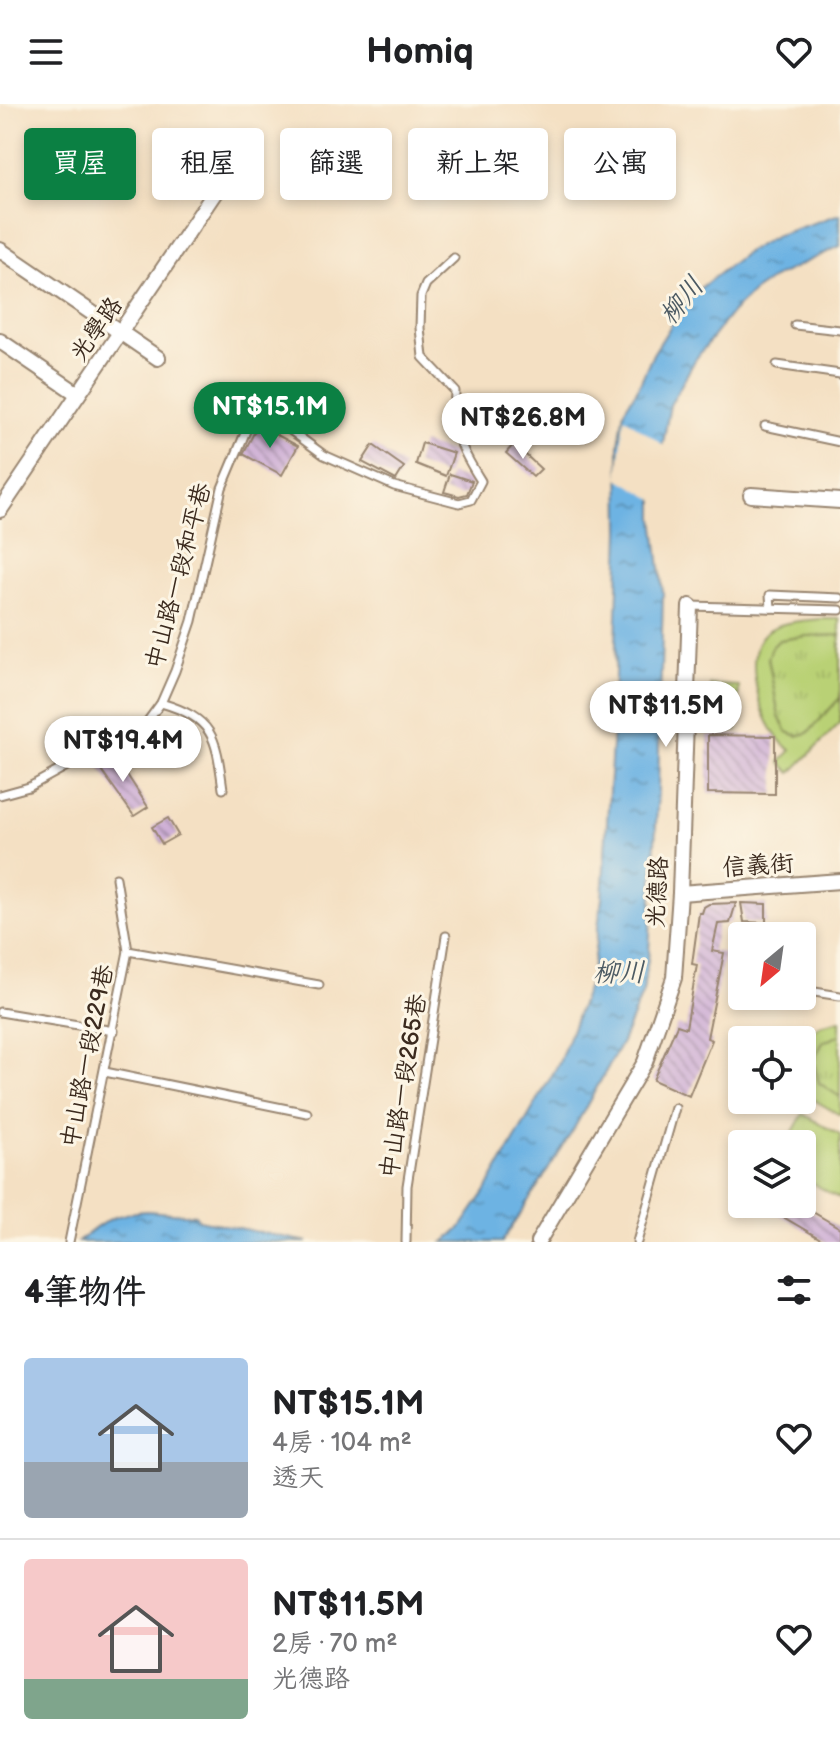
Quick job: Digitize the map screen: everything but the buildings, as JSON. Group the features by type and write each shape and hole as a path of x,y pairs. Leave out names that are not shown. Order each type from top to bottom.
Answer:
{"street":[{"name":"光學路","path":"3,500 122,332 210,200"},
{"path":"0,250 158,358"},
{"path":"0,341 78,394"},
{"path":"751,495 840,501"},
{"name":"光德路","path":"538,1242 645,1062 674,978 690,606"},
{"name":"信義街","path":"680,893 840,881"}],"lane":[{"name":"中山路一段和平巷","path":"0,795 29,787 147,722 161,703 192,621 222,488 251,419 263,410 324,455 394,486 459,503 471,500 481,481 461,448 454,418 455,391 423,357 420,328 421,296 426,284 454,258"},
{"path":"795,325 840,330"},
{"path":"777,365 840,374"},
{"path":"765,426 840,442"},
{"path":"771,608 770,595 840,598"},
{"path":"690,606 840,610"},
{"path":"161,703 186,710 204,723 218,747 223,789"},
{"name":"中山路一段229巷","path":"69,1242 128,951 116,878"},
{"name":"中山路一段265巷","path":"406,1242 407,1186 446,936"},
{"path":"128,951 319,985"},
{"path":"816,992 840,996"},
{"path":"0,1012 114,1031"},
{"path":"105,1072 307,1113"},
{"path":"637,1242 675,1108"}],"green space":[{"path":"840,619 840,635 779,640 768,658 779,717 787,732 797,736 808,733 840,698 840,723 791,773 780,762 791,750 772,729 758,695 754,659 758,644 771,629 791,622"},
{"path":"840,635 840,698 808,733 797,736 787,732 779,717 768,658 772,647 779,640"},
{"path":"710,685 739,686 737,731 709,731"},
{"path":"840,1020 840,1035 823,1042 816,1055 816,1029"},
{"path":"840,1035 840,1097 819,1083 816,1055 823,1042"},
{"path":"816,1072 819,1083 840,1097 840,1115 816,1101"},
{"path":"803,1114 840,1135 840,1199 816,1185 816,1130 794,1130"}],"water":[{"name":"柳川","path":"840,214 840,246 778,275 754,291 732,312 695,360 670,405 654,491 663,593 658,790 649,952 643,992 622,1042 572,1132 502,1242 444,1242 459,1230 485,1192 559,1063 591,978 602,898 613,730 620,531 619,445 624,410 653,354 689,297 745,253 775,236"},
{"path":"147,1211 195,1215 199,1220 308,1242 78,1242 109,1220"}],"pier":[{"path":"624,417 666,447 658,502 618,478"}]}
